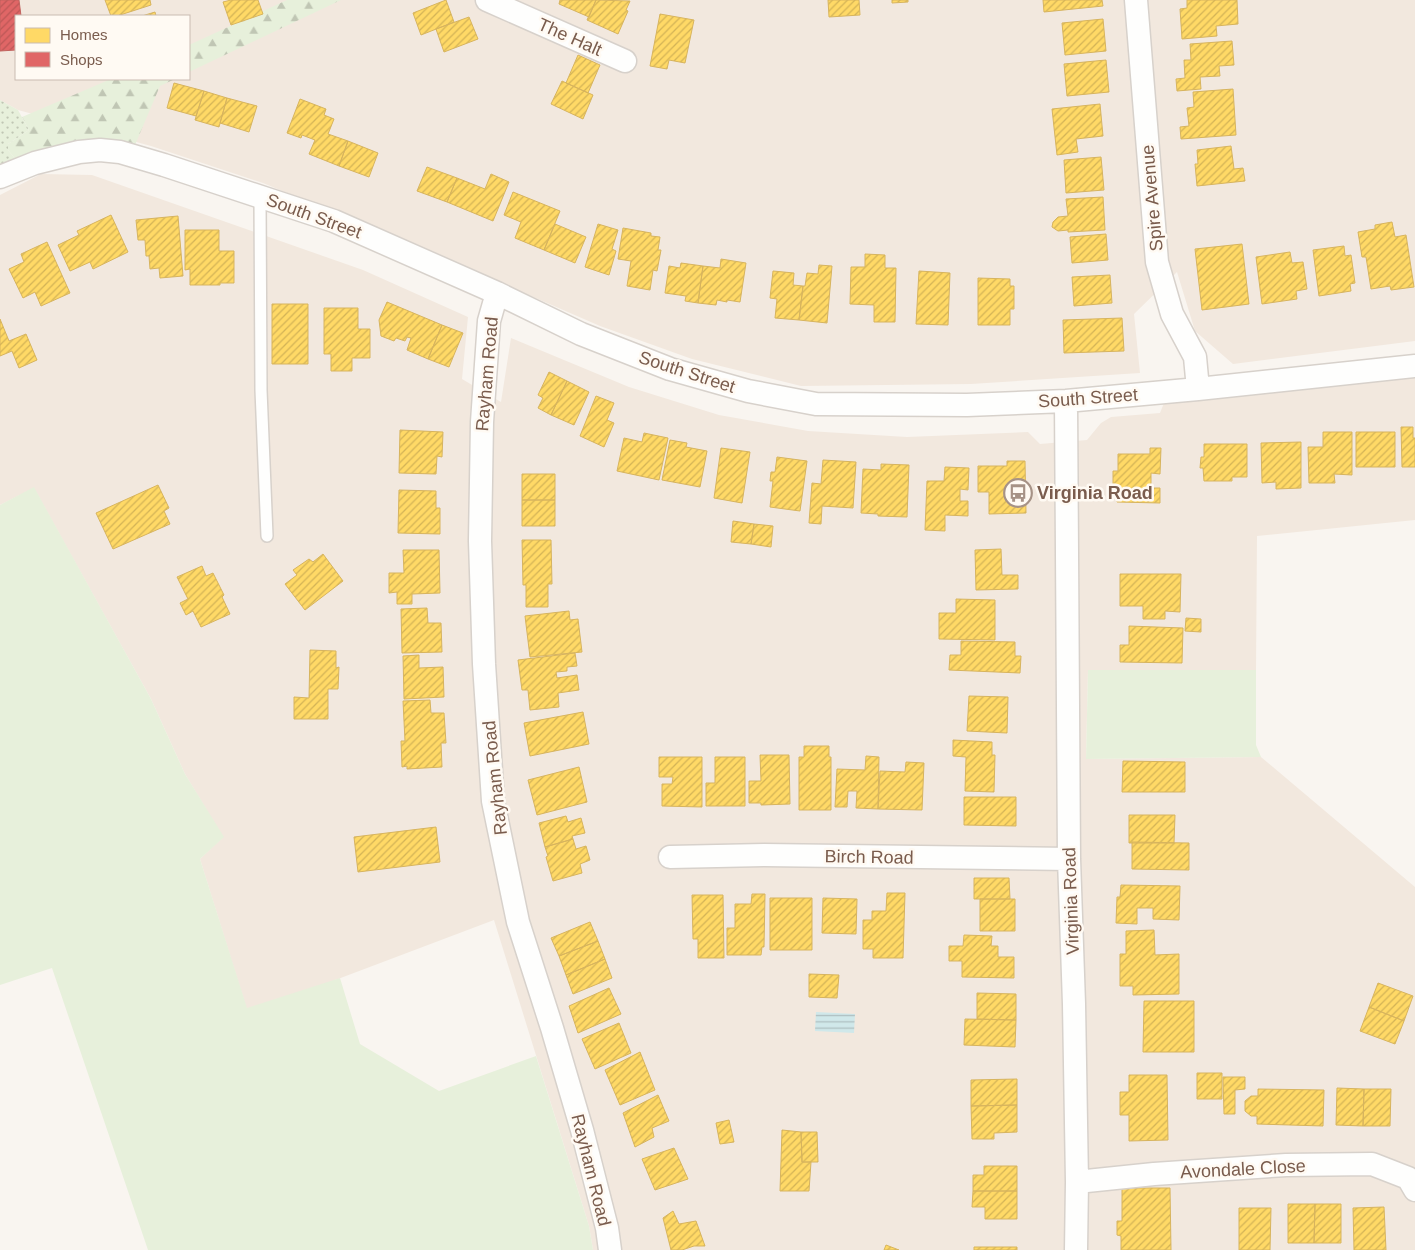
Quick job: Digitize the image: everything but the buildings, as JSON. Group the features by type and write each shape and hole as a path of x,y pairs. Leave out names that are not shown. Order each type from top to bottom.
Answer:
{"street":[{"name":"The Halt","path":"487,0 625,62"},
{"name":"Spire Avenue","path":"1136,0 1157,262 1172,314 1195,357 1198,389"},
{"name":"South Street","path":"0,177 36,163 79,152 100,150 120,152 334,221 497,293 581,334 661,366 748,391 816,404 967,405 1066,401 1415,366"},
{"name":"Rayham Road","path":"497,293 489,321 482,422 480,541 484,664 493,801 518,922 582,1130 607,1228 610,1250"},
{"name":"Virginia Road","path":"1066,401 1069,860 1074,1004 1077,1182 1076,1250"},
{"name":"Birch Road","path":"670,857 764,855 1069,860"},
{"name":"Avondale Close","path":"1077,1182 1154,1174 1286,1165 1372,1164 1413,1177"}],"lane":[{"path":"260,197 260,390 267,536"}],"shaded area":[{"path":"0,0 1415,0 1415,341 1233,364 1195,331 1177,272 1134,314 1140,373 971,384 801,386 692,359 600,326 263,183 151,146 18,110 0,100"},
{"path":"41,174 92,175 363,270 468,317 462,379 501,402 511,338 629,387 719,415 808,431 907,437 1028,432 1040,444 1087,440 1101,423 1111,417 1160,413 1164,403 1415,376 1415,520 1257,536 1256,670 1088,670 1086,759 1261,757 1415,887 1415,1250 593,1250 589,1226 494,920 248,1013 200,859 223,837 185,774 151,699 34,488 0,505 0,195"}],"green space":[{"path":"287,0 341,0 190,72 190,45"},
{"path":"109,80 173,80 160,86 135,145 17,161 8,150 8,144 29,130 22,117"},
{"path":"0,100 18,110 29,130 8,144 8,150 17,161 0,167"},
{"path":"34,487 151,699 185,774 224,837 200,859 247,1008 340,978 360,1044 439,1091 536,1056 589,1226 593,1250 148,1250 52,968 0,985 0,505"},
{"path":"1088,670 1256,670 1256,745 1261,757 1086,759"}],"water":[{"path":"816,1012 855,1014 854,1033 815,1031"}],"place":[{"name":"Virginia Road","path":"1018,493"}]}
